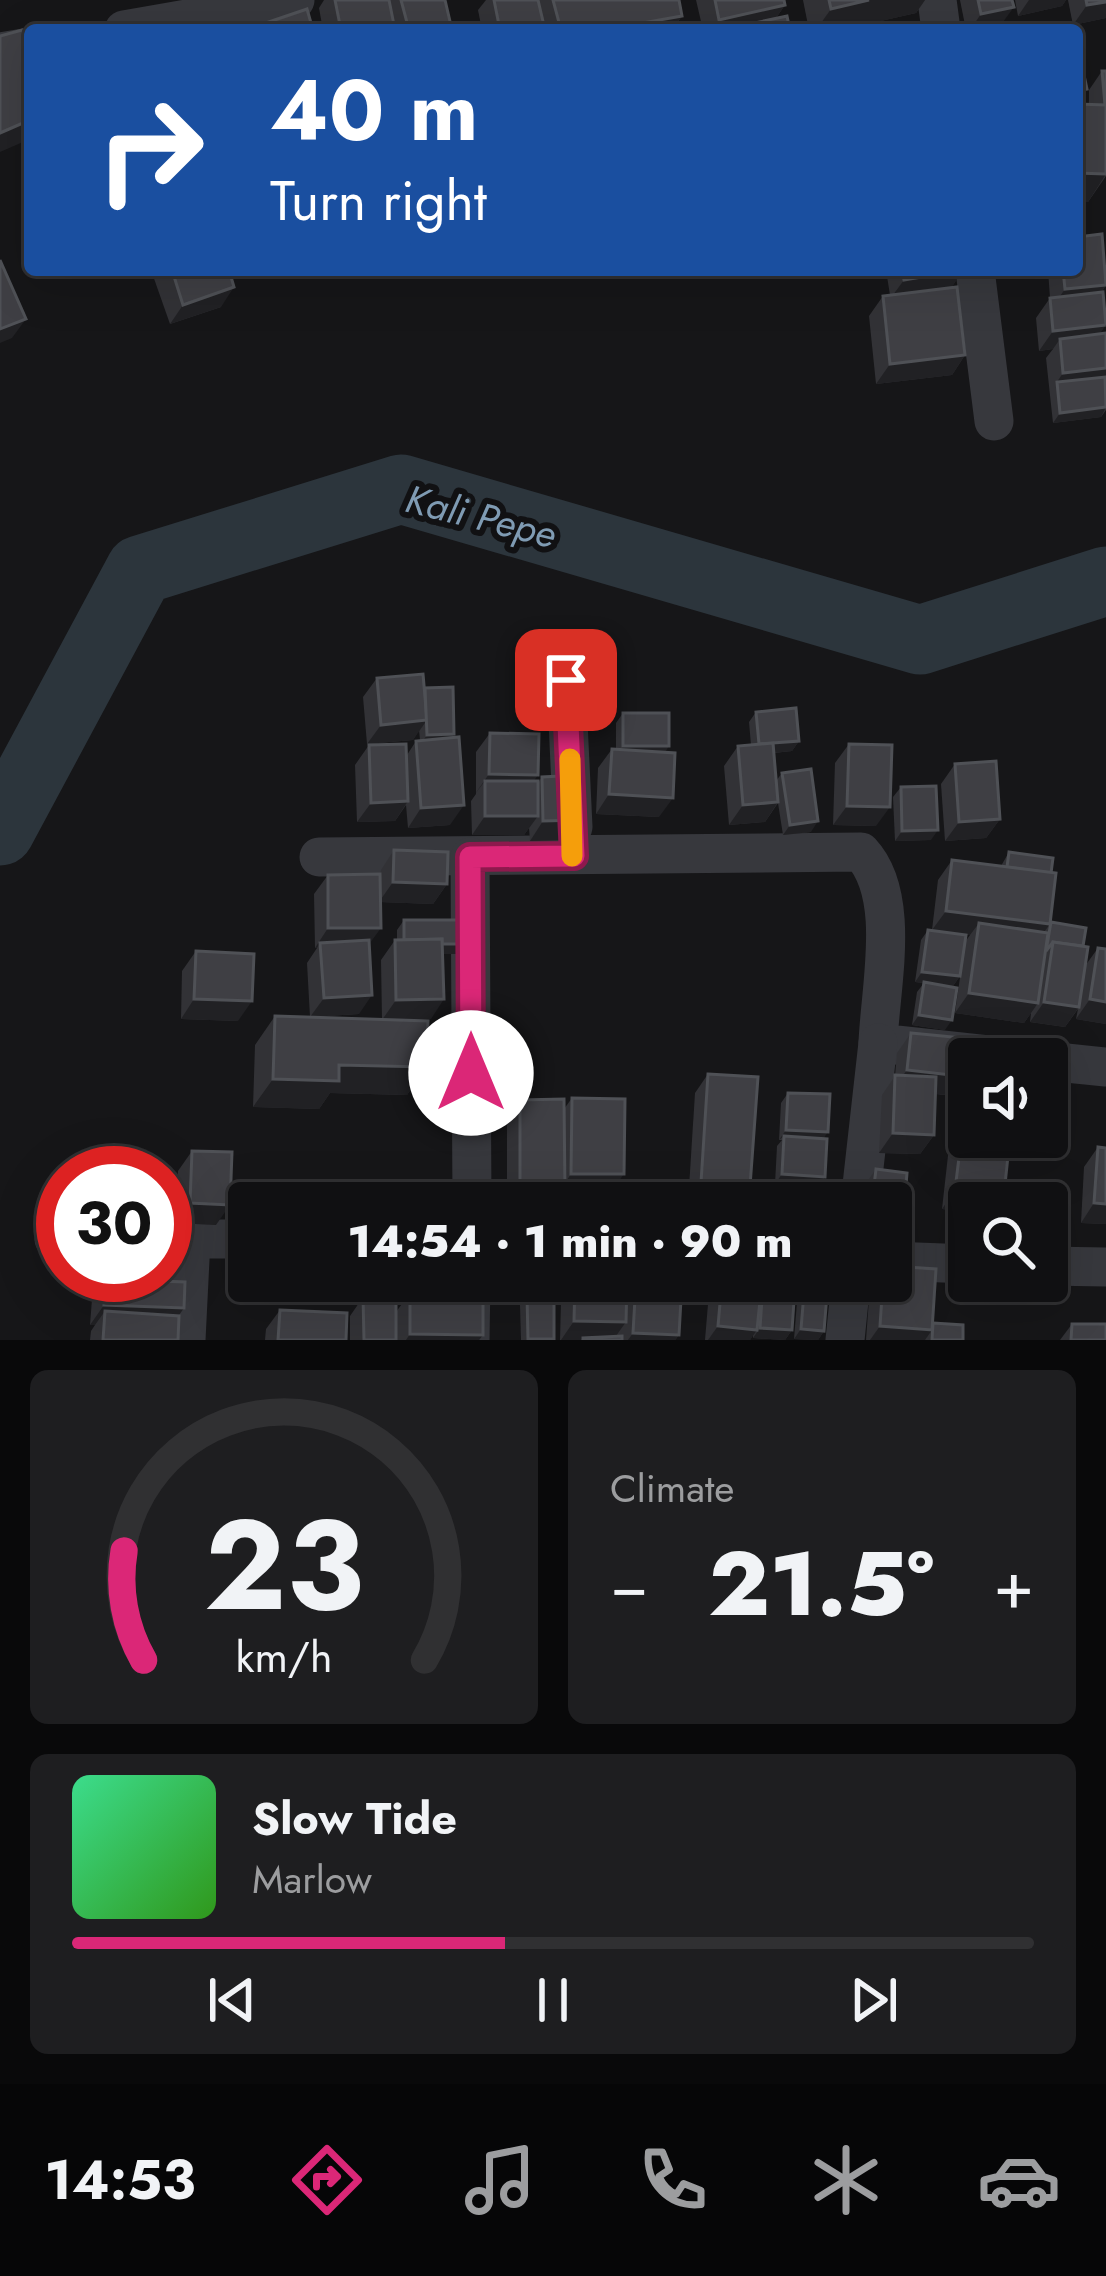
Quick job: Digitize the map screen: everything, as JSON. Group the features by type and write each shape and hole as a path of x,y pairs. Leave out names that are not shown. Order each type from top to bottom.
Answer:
{"street":[{"path":"158,24 295,0"},
{"path":"12,50 22,94"},
{"path":"976,276 994,421"},
{"path":"566,680 574,856"},
{"path":"452,817 461,857 471,1182"},
{"path":"319,857 861,852 878,870 884,896 878,1043 862,1182"},
{"path":"878,1043 948,1051"},
{"path":"1068,1063 1106,1067"},
{"path":"192,1239 228,1239"},
{"path":"912,1263 948,1263"},
{"path":"1068,1266 1106,1267"},
{"path":"184,1302 187,1340"},
{"path":"470,1340 471,1302"},
{"path":"845,1340 849,1302"}],"building":[{"path":"335,0 389,0 394,24 340,24"},
{"path":"401,0 445,0 451,24 407,24"},
{"path":"494,0 538,0 544,24 499,24"},
{"path":"553,0 679,0 682,16 637,24 559,24"},
{"path":"715,0 784,0 785,5 719,20"},
{"path":"829,0 869,0 831,9"},
{"path":"978,0 1012,0 1014,7 981,14"},
{"path":"307,9 311,24 263,24"},
{"path":"787,16 789,24 750,24"},
{"path":"22,30 24,35 24,123 0,133 0,36"},
{"path":"1083,104 1106,105 1106,174 1083,173"},
{"path":"1102,234 1106,285 1065,289 1064,276 1083,276 1083,236"},
{"path":"0,260 26,319 0,329"},
{"path":"174,276 231,276 234,287 183,305"},
{"path":"957,287 965,355 890,364 883,296"},
{"path":"1103,292 1106,325 1053,331 1050,298"},
{"path":"1106,333 1106,368 1063,373 1060,339"},
{"path":"1105,377 1106,407 1060,413 1057,382"},
{"path":"423,674 427,720 381,725 377,678"},
{"path":"453,687 454,734 427,735 425,688"},
{"path":"796,708 799,741 759,744 756,712"},
{"path":"623,713 669,713 669,746 623,746"},
{"path":"490,733 539,734 538,775 489,774"},
{"path":"459,737 464,805 421,808 416,741"},
{"path":"773,743 778,802 743,805 738,746"},
{"path":"406,744 408,801 371,803 369,745"},
{"path":"849,744 892,745 890,807 847,806"},
{"path":"612,749 675,753 673,798 609,794"},
{"path":"996,761 1000,819 959,822 955,764"},
{"path":"811,769 818,821 790,825 782,773"},
{"path":"581,775 582,820 543,821 542,777"},
{"path":"485,781 538,781 538,816 485,816"},
{"path":"936,786 938,830 902,831 901,787"},
{"path":"394,850 448,852 447,884 393,882"},
{"path":"1009,852 1053,858 1051,873 1007,867"},
{"path":"952,860 1056,873 1050,924 946,911"},
{"path":"380,874 381,928 328,928 328,875"},
{"path":"404,920 466,920 467,944 404,940"},
{"path":"1051,922 1086,928 1083,946 1053,942 1046,951"},
{"path":"979,923 1048,933 1038,1003 969,993"},
{"path":"928,930 966,935 960,976 922,972"},
{"path":"442,939 444,999 396,1000 395,940"},
{"path":"369,940 372,995 324,998 320,943"},
{"path":"1053,942 1088,947 1079,1007 1044,1002"},
{"path":"1098,948 1106,949 1106,1002 1090,999"},
{"path":"196,951 254,954 252,1001 194,999"},
{"path":"924,982 957,988 952,1020 919,1015"},
{"path":"275,1016 428,1021 426,1067 339,1065 339,1081 273,1079"},
{"path":"911,1033 964,1038 948,1038 948,1075 907,1070"},
{"path":"425,1064 472,1067 470,1094 424,1091"},
{"path":"708,1074 758,1077 750,1182 701,1182"},
{"path":"895,1075 936,1077 934,1135 893,1133"},
{"path":"788,1093 830,1094 828,1132 786,1130"},
{"path":"572,1098 625,1099 624,1174 571,1174"},
{"path":"564,1099 565,1182 520,1182 520,1100"},
{"path":"784,1136 827,1139 825,1177 782,1174"},
{"path":"1098,1147 1106,1148 1106,1204 1094,1203"},
{"path":"192,1151 232,1152 228,1205 192,1203"},
{"path":"959,1158 1008,1158 1005,1182 956,1182"},
{"path":"876,1169 907,1173 906,1182 874,1182"},
{"path":"912,1267 936,1269 932,1330 880,1326 882,1302 912,1302"},
{"path":"104,1302 184,1302 184,1308"},
{"path":"363,1302 396,1302 396,1340 364,1340"},
{"path":"410,1302 483,1302 483,1335 410,1334"},
{"path":"527,1302 554,1302 554,1339 528,1339"},
{"path":"574,1302 626,1302 626,1322 574,1321"},
{"path":"635,1302 681,1302 679,1335 633,1333"},
{"path":"720,1302 760,1302 757,1330 718,1326"},
{"path":"762,1302 794,1302 792,1330 760,1328"},
{"path":"803,1302 826,1302 824,1331 801,1329"},
{"path":"280,1310 347,1313 346,1340 278,1340"},
{"path":"105,1311 179,1316 178,1340 103,1340"},
{"path":"933,1323 963,1325 963,1340 932,1340"},
{"path":"1072,1324 1106,1324 1106,1340 1071,1340"},
{"path":"622,1336 622,1340 583,1340 583,1338"}],"waterway":[{"name":"Kali Pepe","path":"0,831 140,570 401,489 920,640 1106,581"}],"slow traffic":[{"path":"570,759 572,856"}],"route":[{"path":"471,1073 470,857 574,856 566,680"}]}
